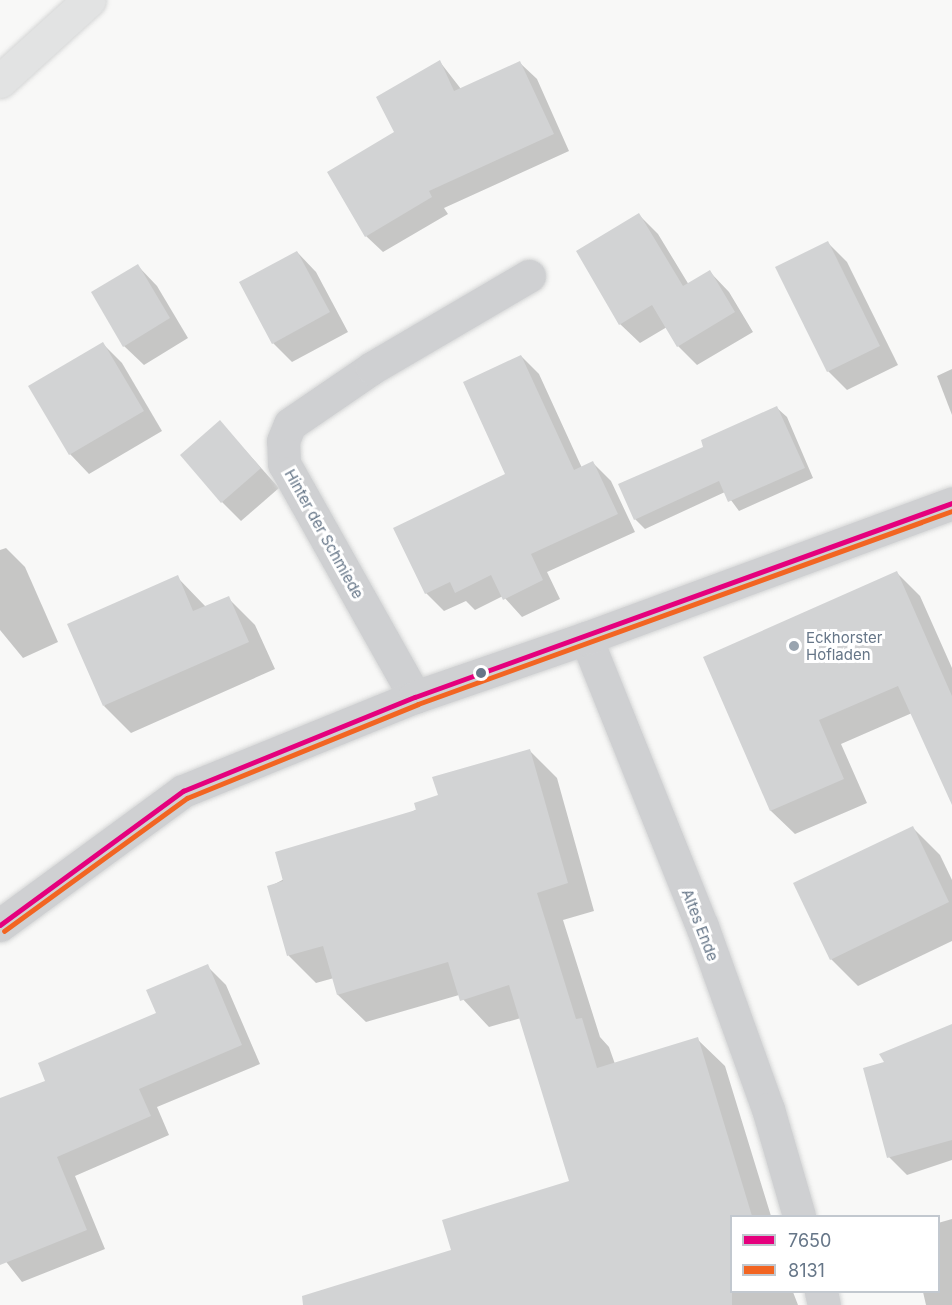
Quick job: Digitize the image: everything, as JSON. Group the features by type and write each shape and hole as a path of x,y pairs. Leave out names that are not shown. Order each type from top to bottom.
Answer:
{"main road":[{"path":"0,81 89,0"}],"street":[{"name":"Hinter der Schmiede","path":"416,697 284,464 283,441 291,424 372,368 529,276"},
{"path":"0,925 183,791 416,697 586,638 952,503"},
{"name":"Altes Ende","path":"586,638 702,926 768,1109 799,1215"}],"building":[{"path":"440,60 454,91 520,61 554,134 429,191 432,197 365,237 327,172 394,132 376,97"},
{"path":"639,213 683,286 710,270 735,312 677,347 652,305 619,325 576,251"},
{"path":"828,241 880,346 827,372 775,267"},
{"path":"297,251 330,312 272,344 239,282"},
{"path":"138,264 170,318 123,347 91,292"},
{"path":"103,342 144,411 69,455 28,386"},
{"path":"521,355 574,470 593,461 618,514 531,554 543,580 503,600 491,575 455,593 450,582 425,594 393,528 505,474 463,382"},
{"path":"777,406 805,468 728,502 719,481 634,520 618,484 703,447 701,440"},
{"path":"220,420 261,468 221,503 180,455"},
{"path":"897,571 952,696 952,805 898,686 819,720 844,779 770,811 703,657"},
{"path":"178,575 193,611 229,596 249,642 103,706 67,624"},
{"path":"530,749 568,883 537,893 576,1019 582,1018 597,1068 698,1037 752,1215 730,1215 732,1305 303,1305 302,1296 451,1250 442,1220 569,1181 509,985 460,1001 448,962 337,995 323,946 287,956 267,886 283,881 275,852 416,810 414,803 438,795 432,777"},
{"path":"913,826 949,902 830,960 793,883"},
{"path":"208,964 242,1045 139,1089 151,1116 57,1157 87,1230 0,1265 0,1098 45,1081 38,1063 156,1013 146,990"},
{"path":"952,1024 952,1140 887,1158 863,1068 884,1062 879,1054"}],"transit line":[{"name":"7650","path":"0,925 183,791 415,697 952,503"},
{"name":"8131","path":"4,931 187,798 418,704 952,511"}],"place":[{"name":"Eckhorster Hofladen","path":"794,646"}]}
